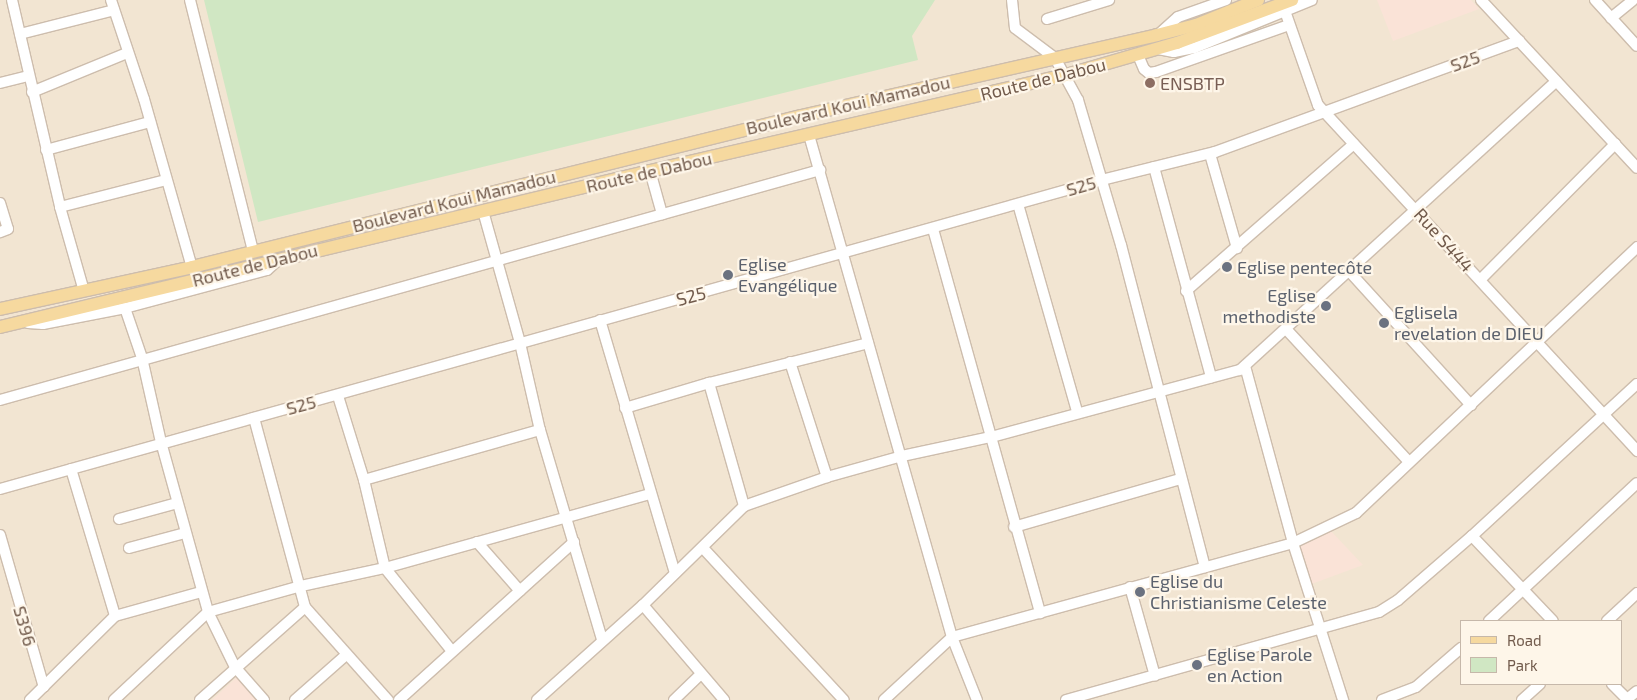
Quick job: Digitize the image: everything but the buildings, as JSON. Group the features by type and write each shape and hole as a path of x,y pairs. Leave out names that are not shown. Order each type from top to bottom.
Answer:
{"main road":[{"name":"Route de Dabou","path":"1055,58 1157,35 1196,24 1258,0"},
{"name":"Route de Dabou","path":"0,327 279,259 483,212 650,170 1066,75 1158,49 1292,0"},
{"name":"Boulevard Koui Mamadou","path":"0,309 192,267 253,250 792,118 1055,58"}],"street":[{"path":"12,0 46,150 84,291"},
{"path":"190,0 253,250"},
{"path":"1012,0 1015,28 1055,58 1078,100 1160,389 1180,479 1205,567"},
{"path":"1047,19 1109,0"},
{"path":"1157,35 1178,17 1226,0"},
{"path":"1158,49 1174,52 1194,48 1312,0"},
{"path":"1481,0 1637,168"},
{"path":"1595,0 1637,46"},
{"path":"1611,18 1633,0"},
{"path":"20,34 112,5 150,122 192,267"},
{"name":"Rue S444","path":"1285,11 1312,95 1325,113 1416,208 1536,342 1637,450"},
{"path":"1138,54 1149,73 1197,59 1289,25"},
{"name":"S25","path":"0,489 161,442 338,396 600,320 844,255 1102,180 1210,154 1519,41"},
{"path":"1194,48 1197,59"},
{"path":"32,92 127,53"},
{"path":"0,83 29,76"},
{"path":"537,700 643,605 744,506 827,477 902,456 991,437 1245,366 1556,81"},
{"path":"46,150 150,122"},
{"path":"809,135 902,456 952,637 977,700"},
{"path":"1186,291 1354,144"},
{"path":"1480,280 1615,144"},
{"path":"1210,154 1237,248"},
{"path":"1154,167 1186,291 1211,377"},
{"path":"650,170 662,214"},
{"path":"0,400 142,358 820,170"},
{"path":"60,206 166,180"},
{"path":"0,203 8,229 0,232"},
{"path":"1018,204 1077,412"},
{"path":"483,212 520,343 540,430 602,640"},
{"path":"933,229 1014,527 1040,613"},
{"path":"884,700 952,637 1293,543 1356,513 1637,247"},
{"path":"19,322 44,324 125,308 267,270 279,259"},
{"path":"1348,270 1471,405"},
{"path":"125,308 142,358 161,442 208,612 235,666 264,700"},
{"path":"600,320 650,494 675,573"},
{"path":"1286,329 1410,462"},
{"path":"626,408 709,383 868,343"},
{"path":"790,362 827,477"},
{"path":"1245,366 1293,543 1343,700"},
{"path":"709,383 744,506"},
{"path":"1066,700 1320,631 1379,612 1392,604 1472,536 1605,416 1637,384"},
{"path":"338,396 364,480 385,568 452,651"},
{"path":"254,418 301,586 305,607 388,700"},
{"path":"364,480 540,430"},
{"path":"71,469 115,616"},
{"path":"1014,527 1180,479"},
{"path":"1490,620 1637,483"},
{"path":"114,700 208,612 301,586 385,568 565,516 650,494"},
{"path":"118,519 177,503"},
{"path":"129,548 185,533"},
{"name":"S396","path":"0,535 38,695"},
{"path":"1472,536 1552,620"},
{"path":"477,542 520,591"},
{"path":"399,700 574,542"},
{"path":"703,548 844,700"},
{"path":"1130,587 1155,676"},
{"path":"38,695 115,616 201,592"},
{"path":"1608,620 1637,593"},
{"path":"643,605 700,675 724,700"},
{"path":"200,700 235,666 305,607"},
{"path":"1382,700 1416,687 1460,649"},
{"path":"295,700 346,654"},
{"path":"674,700 700,675"},
{"path":"1522,700 1539,685"},
{"path":"1613,685 1627,700 1637,691"}],"shaded area":[{"path":"0,0 1637,0 1637,700 0,700"},
{"path":"1377,0 1471,0 1479,9 1393,41"},
{"path":"1330,530 1363,565 1309,585 1297,545"},
{"path":"237,677 261,700 212,700"}],"green space":[{"path":"204,0 935,0 912,36 918,60 258,222"}],"place":[{"name":"ENSBTP","path":"1150,83"},
{"name":"Eglise pentecôte","path":"1227,267"},
{"name":"Eglise Evangélique","path":"728,275"},
{"name":"Eglise methodiste","path":"1326,306"},
{"name":"Eglisela revelation de DIEU","path":"1384,323"},
{"name":"Eglise du Christianisme Celeste","path":"1140,592"},
{"name":"Eglise Parole en Action","path":"1197,665"}]}
